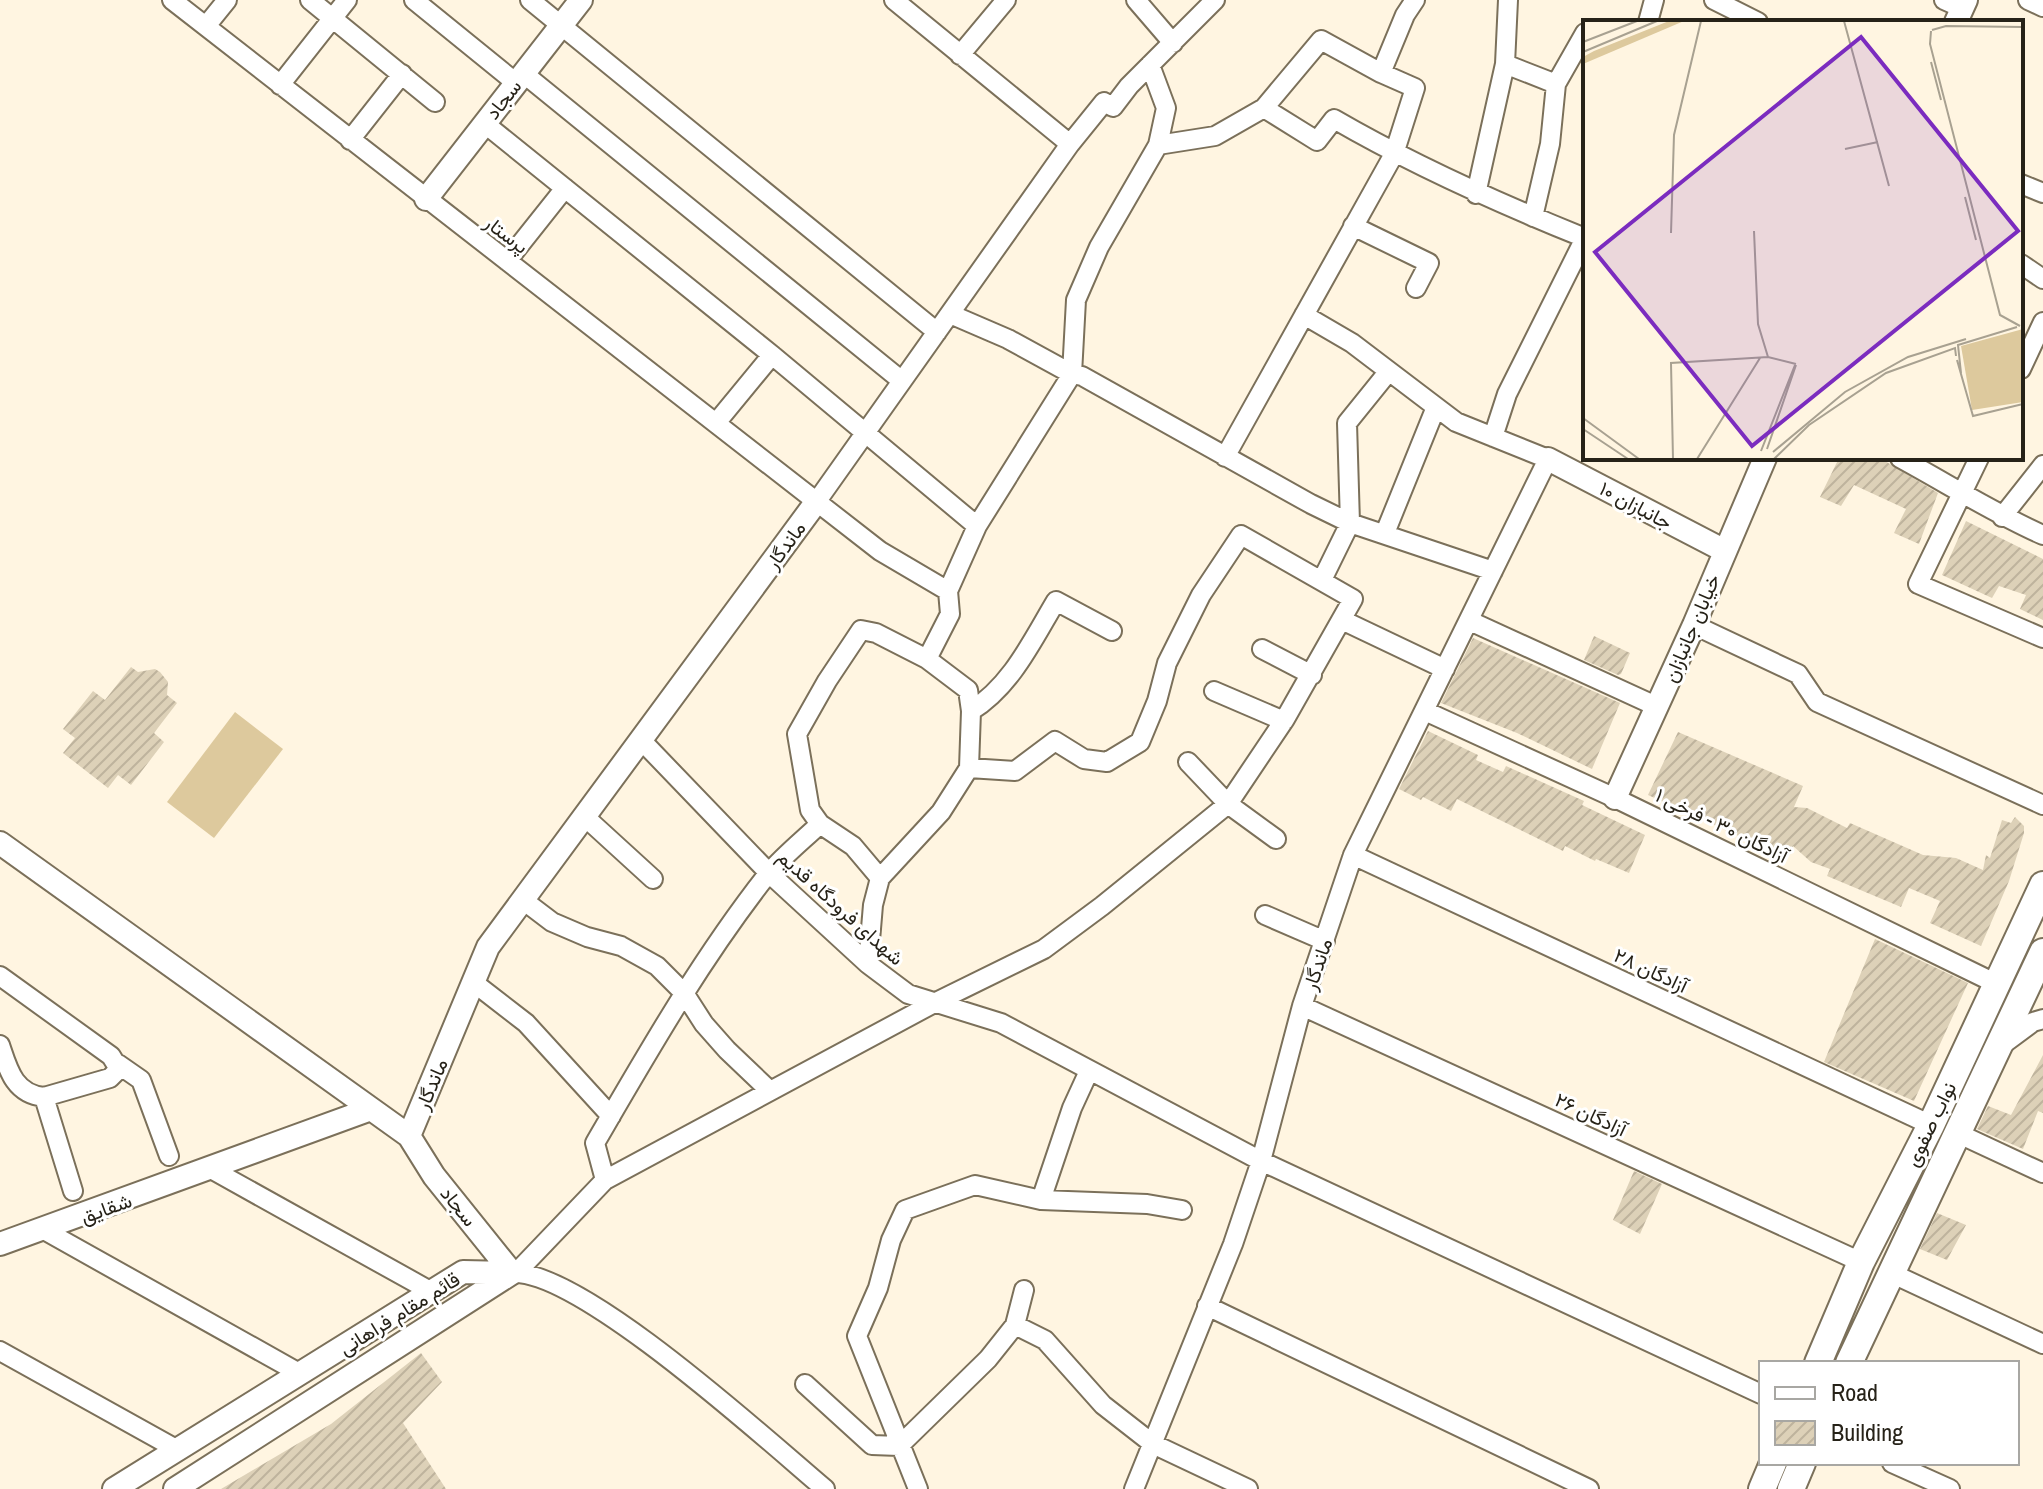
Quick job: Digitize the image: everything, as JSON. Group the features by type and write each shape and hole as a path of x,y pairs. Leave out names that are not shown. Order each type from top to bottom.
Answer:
{"main road":[{"name":"نواب صفوی","path":"1819,1361 1861,1262 1931,1125 2043,885"},
{"name":"نواب صفوی","path":"1850,1361 2041,963"},
{"path":"1762,1489 1772,1465"},
{"path":"1791,1489 1801,1465"}],"street":[{"name":"پرستار","path":"172,0 880,551 948,591"},
{"path":"206,26 227,0"},
{"path":"310,0 435,102"},
{"path":"280,85 347,0"},
{"path":"414,0 519,78 902,381"},
{"path":"530,0 937,332"},
{"name":"سجاد","path":"426,199 581,0"},
{"path":"894,0 1070,144"},
{"path":"960,55 1006,0"},
{"path":"1136,0 1173,43"},
{"name":"ماندگار","path":"409,1136 488,947 817,501 1070,144 1104,102 1113,107 1215,0"},
{"path":"1381,73 1405,15 1415,0"},
{"path":"1476,194 1505,64 1508,0"},
{"path":"1649,20 1654,0"},
{"path":"1714,0 1754,20"},
{"path":"2028,0 2043,7"},
{"path":"1533,217 1550,144 1556,84 1583,36"},
{"path":"1158,145 1215,136 1264,108 1321,40 1415,88 1394,154 1225,457"},
{"path":"1505,64 1556,84"},
{"path":"927,659 950,614 948,591 977,526 1072,374 1076,300 1099,247 1158,145 1166,108 1150,65"},
{"path":"350,140 402,74"},
{"path":"1264,108 1317,141 1334,119 1394,154 1476,194 1583,237"},
{"path":"484,123 772,355 977,526"},
{"path":"2023,185 2043,193"},
{"path":"507,261 565,188"},
{"path":"1353,226 1429,263 1416,288"},
{"path":"1493,437 1507,394 1583,242"},
{"path":"2023,265 2043,279"},
{"path":"950,314 1008,339 1072,374 1082,376 1350,523 1493,571"},
{"path":"1304,315 1352,343 1456,422 1548,459"},
{"path":"2023,365 2043,322"},
{"path":"716,423 772,355"},
{"path":"1322,580 1350,523 1347,423 1389,371"},
{"path":"1385,533 1436,407"},
{"name":"ماندگار","path":"1134,1489 1233,1244 1261,1161 1302,1006 1353,855 1548,459"},
{"name":"جانبازان ۱۰","path":"1548,459 1725,551"},
{"name":"خیابان جانبازان","path":"1615,798 1658,707 1764,460"},
{"path":"1904,460 2002,517 2043,535"},
{"path":"1978,460 1918,584 2043,638"},
{"path":"2002,517 2043,465"},
{"path":"515,1273 605,1180 936,1002 1044,949 1102,906 1228,804 1284,721 1353,599 1241,535 1201,595 1167,663 1157,701 1140,742 1107,762 1084,759 1055,741 1015,771 969,768"},
{"path":"971,711 986,701 1017,668 1056,601 1112,631"},
{"path":"1342,620 1445,669"},
{"path":"1470,621 1658,707"},
{"path":"1694,625 1798,674 1817,702 2043,805"},
{"path":"868,964 873,905 880,878 941,812 969,768 971,711 968,690 927,659 876,633 861,630 797,734 810,810 820,824 853,846 880,878"},
{"path":"1262,649 1312,675"},
{"path":"1214,691 1284,721"},
{"name":"آزادگان ۳۰ - فرخی ۱","path":"1425,711 1615,798 1997,984"},
{"name":"شهدای فرودگاه قدیم","path":"642,741 769,873 868,964 908,994 1001,1023 1261,1161 1759,1393"},
{"path":"1188,762 1228,804 1276,839"},
{"path":"584,816 653,879"},
{"path":"605,1180 595,1143 684,993 769,873 820,824"},
{"path":"0,843 409,1136"},
{"name":"آزادگان ۲۸","path":"1353,855 1931,1125"},
{"path":"523,900 552,922 587,937 621,946 657,966 684,993 719,1042 770,1091"},
{"path":"1265,915 1325,941"},
{"path":"0,976 141,1080 169,1156"},
{"path":"473,982 526,1023 611,1116"},
{"name":"آزادگان ۲۶","path":"1302,1006 1861,1262"},
{"path":"1997,1050 2033,1022 2043,1019"},
{"path":"0,1045 5,1078 24,1090 44,1097 110,1078 119,1069 118,1064"},
{"path":"1041,1200 1072,1108 1089,1071"},
{"path":"44,1097 73,1191"},
{"name":"شقایق","path":"0,1244 371,1109"},
{"path":"1957,1133 2043,1173"},
{"name":"سجاد","path":"409,1136 434,1176 515,1273"},
{"path":"211,1169 432,1292"},
{"path":"918,1489 857,1336 878,1288 891,1240 905,1210 975,1185 1041,1200 1147,1204 1182,1210"},
{"path":"44,1230 301,1374"},
{"name":"قائم مقام فراهانی","path":"114,1489 143,1481 178,1450 463,1272 515,1273"},
{"path":"515,1273 540,1276 601,1309 741,1417 825,1489"},
{"name":"قائم مقام فراهانی","path":"175,1489 515,1273"},
{"path":"1891,1273 2043,1344"},
{"path":"805,1384 872,1445 899,1446 988,1359 1015,1325 1024,1290"},
{"path":"1207,1306 1589,1489"},
{"path":"1015,1325 1045,1340 1103,1405 1153,1444 1248,1489"},
{"path":"0,1351 178,1450"},
{"path":"1896,1465 1950,1489"}],"shaded area":[{"path":"235,712 283,749 214,838 167,802"}],"building":[{"path":"1838,460 1883,460 1938,493 1919,544 1894,533 1906,509 1854,485 1841,506 1820,497"},
{"path":"1966,521 2043,559 2043,620 2020,609 2026,595 1999,586 1992,598 1942,575"},
{"path":"1594,636 1630,653 1621,674 1584,660"},
{"path":"1473,638 1620,703 1592,769 1517,733 1441,703"},
{"path":"131,667 138,672 155,669 160,672 168,682 167,695 177,703 154,733 164,742 131,785 118,775 108,788 63,753 75,738 63,729 93,691 105,700"},
{"path":"1428,731 1478,755 1476,760 1503,772 1506,766 1584,801 1582,805 1645,835 1629,873 1565,846 1563,851 1457,799 1451,811 1399,789"},
{"path":"1678,732 1803,786 1794,807 1807,808 1847,828 1850,823 1923,855 1956,858 1983,870 1986,855 1990,858 2002,820 2011,823 2015,817 2024,826 2024,833 2009,881 1981,946 1930,923 1940,901 1909,888 1901,907 1827,876 1830,869 1811,862 1793,846 1791,852 1779,845 1776,853 1648,795"},
{"path":"1875,939 1968,983 1914,1101 1824,1062"},
{"path":"2043,1055 2043,1113 2038,1111 2023,1149 1977,1129 1988,1106 2011,1115"},
{"path":"1634,1171 1662,1184 1640,1234 1613,1220"},
{"path":"1937,1213 1966,1225 1947,1260 1920,1249"},
{"path":"421,1353 442,1382 403,1423 446,1489 221,1489 331,1424"}]}
